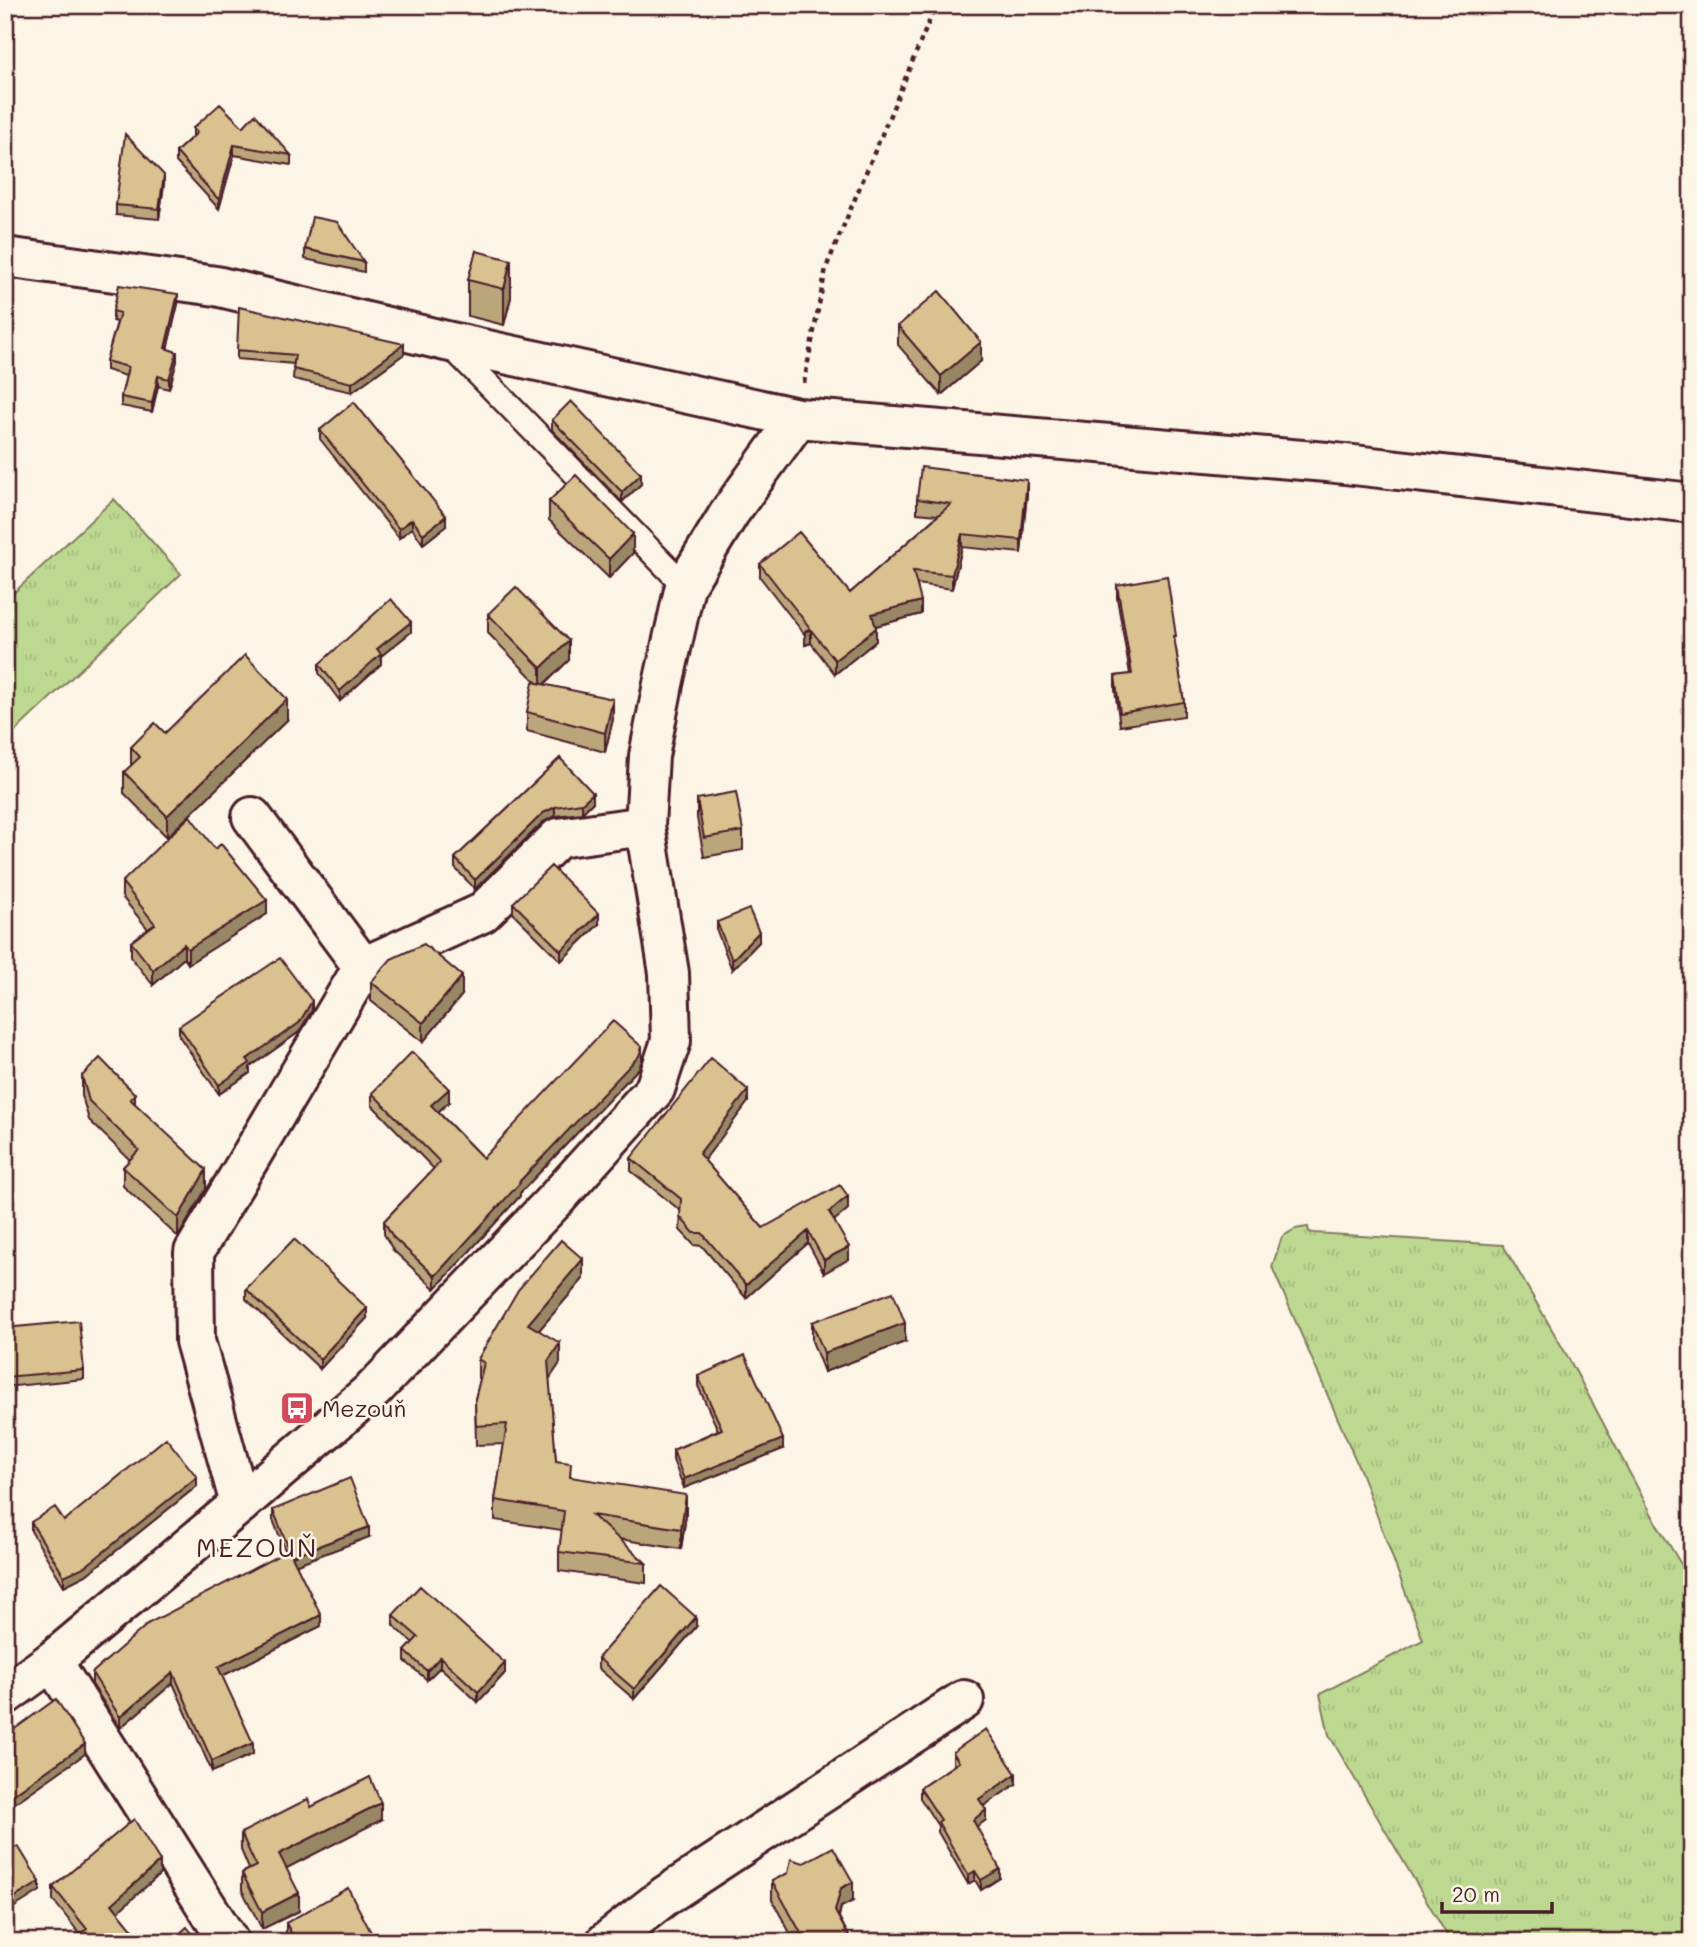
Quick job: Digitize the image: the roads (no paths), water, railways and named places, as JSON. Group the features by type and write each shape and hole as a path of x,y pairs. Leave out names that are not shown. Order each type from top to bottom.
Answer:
{"street":[{"path":"5,257 216,286 446,341 798,418 1327,462 1692,503"},
{"path":"5,1695 52,1661 374,1389 556,1199 655,1088 671,1041 669,973 645,826 649,756 685,586 730,512 798,418"},
{"path":"252,817 363,967"},
{"path":"240,1504 195,1341 194,1252 363,967 482,913 558,838 645,826"},
{"path":"52,1661 229,1942"},
{"path":"606,1942 665,1896 964,1700"}],"lane":[{"path":"446,341 685,586"}],"place":[{"name":"Mezouň","path":"297,1408"}],"district":[{"name":"MEZOUŇ","path":"257,1547"}]}
